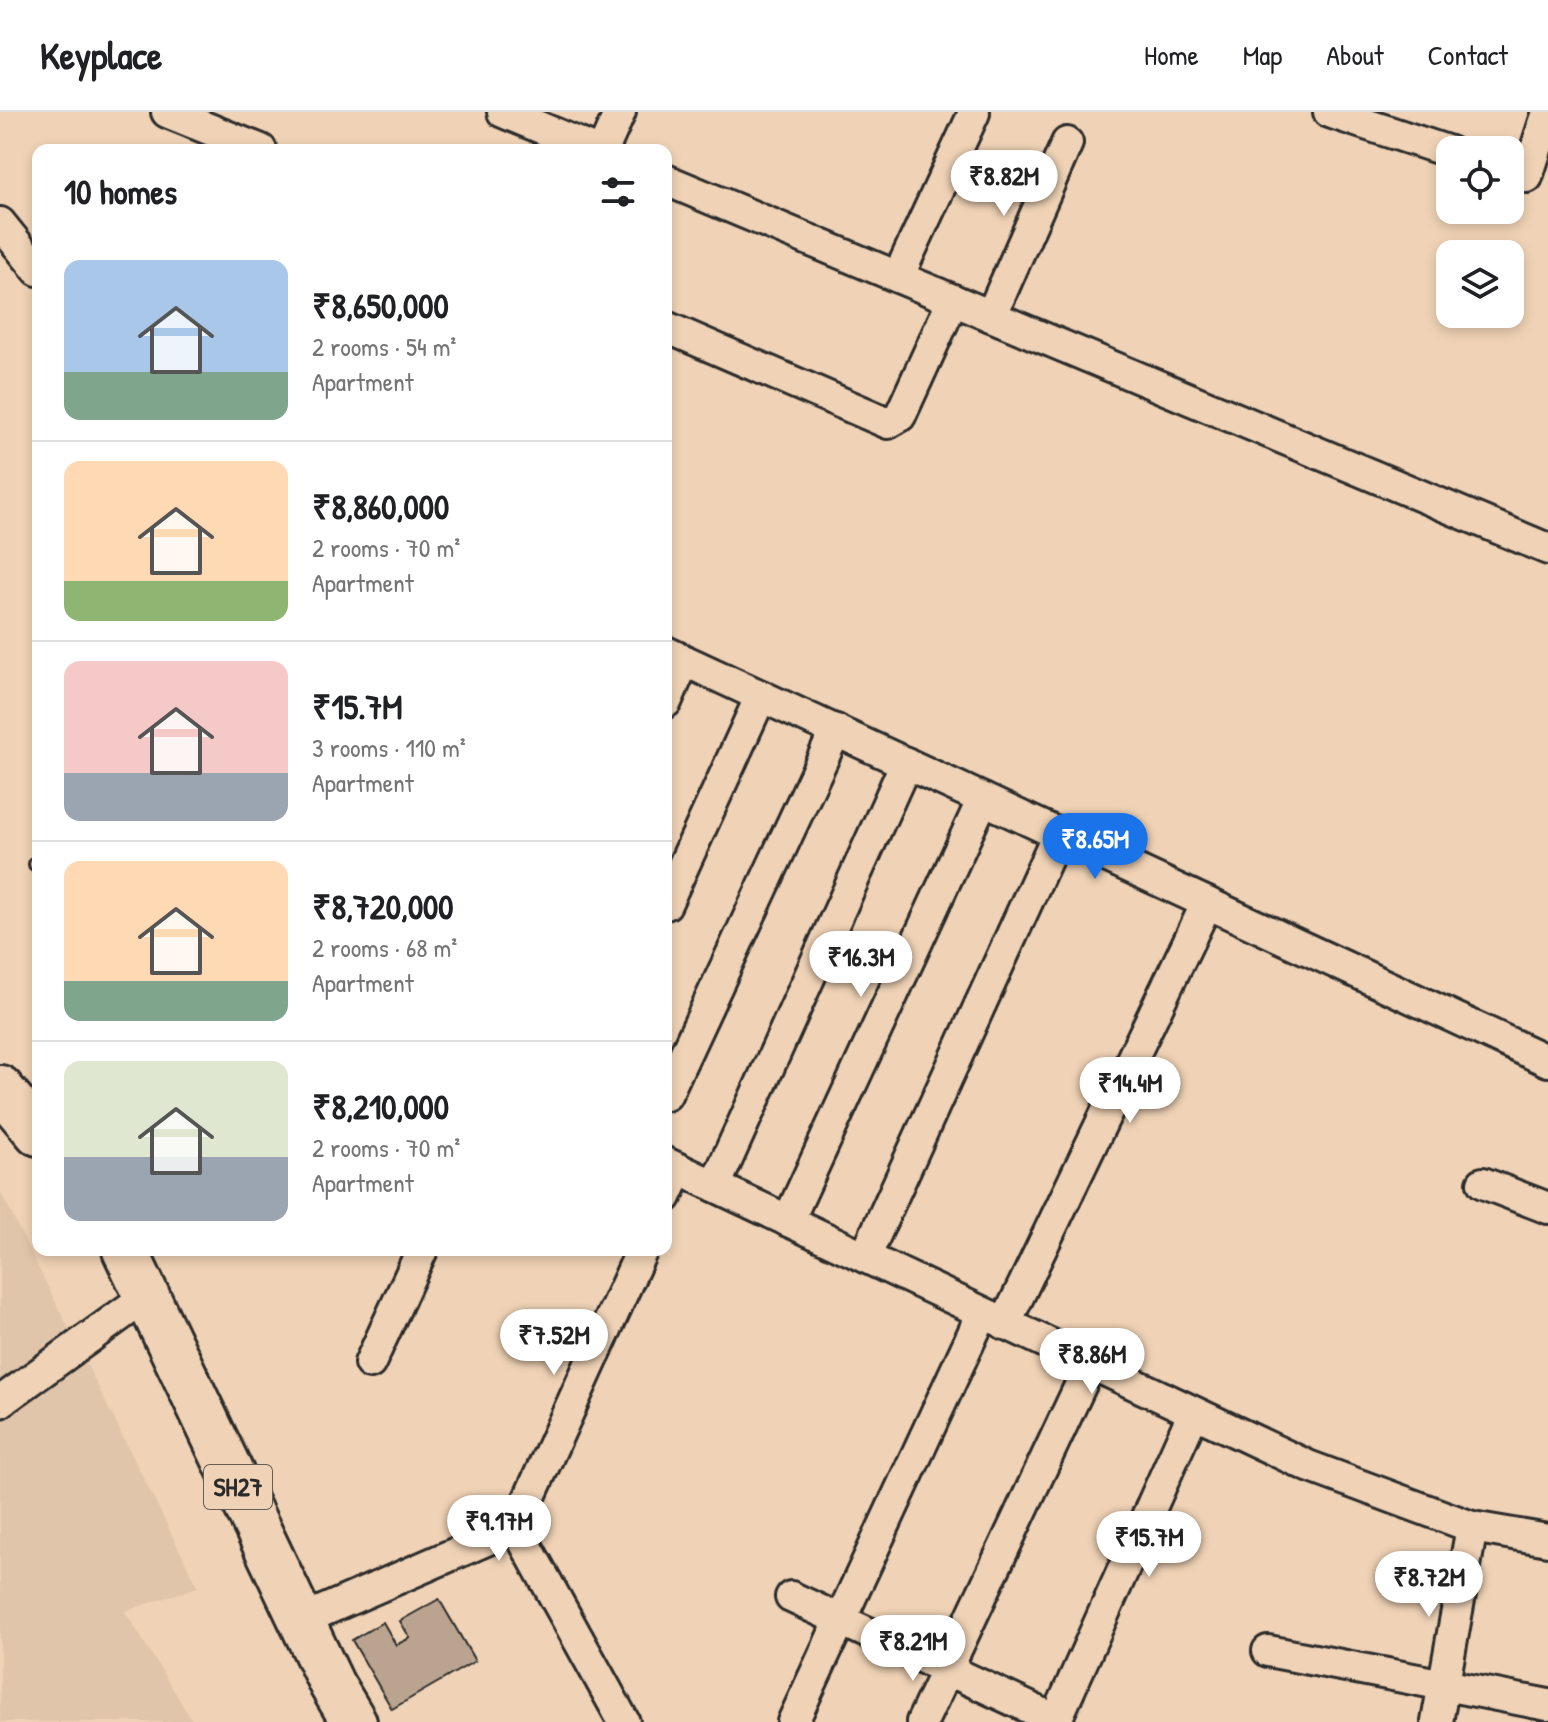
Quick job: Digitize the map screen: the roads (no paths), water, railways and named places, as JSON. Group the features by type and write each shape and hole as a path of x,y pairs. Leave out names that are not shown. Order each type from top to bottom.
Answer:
{"main road":[{"path":"0,1088 32,1126"},
{"name":"SH27","path":"128,1256 354,1722"}],"street":[{"path":"167,112 246,144"},
{"path":"503,112 580,144"},
{"path":"606,144 620,112"},
{"path":"1329,112 1436,147"},
{"path":"1524,176 1527,177 1548,112"},
{"path":"898,277 974,113"},
{"path":"991,316 1067,143"},
{"path":"672,183 1548,549"},
{"path":"0,223 32,263"},
{"path":"672,330 888,423 900,416 953,300"},
{"path":"675,656 1548,1061"},
{"path":"672,891 761,696"},
{"path":"672,1082 836,730"},
{"path":"715,1186 906,763"},
{"path":"788,1221 983,799"},
{"path":"865,1257 1058,834"},
{"path":"793,1722 840,1620 1207,903"},
{"path":"672,1166 1308,1466 1472,1527 1548,1540"},
{"path":"1483,1183 1548,1208"},
{"path":"370,1363 419,1256"},
{"path":"302,1620 516,1527 639,1256"},
{"path":"0,1402 147,1296"},
{"path":"922,1722 1090,1365"},
{"path":"791,1597 1056,1721 1193,1414"},
{"path":"516,1527 624,1722"},
{"path":"1437,1722 1472,1527"},
{"path":"1268,1651 1548,1705"}]}
